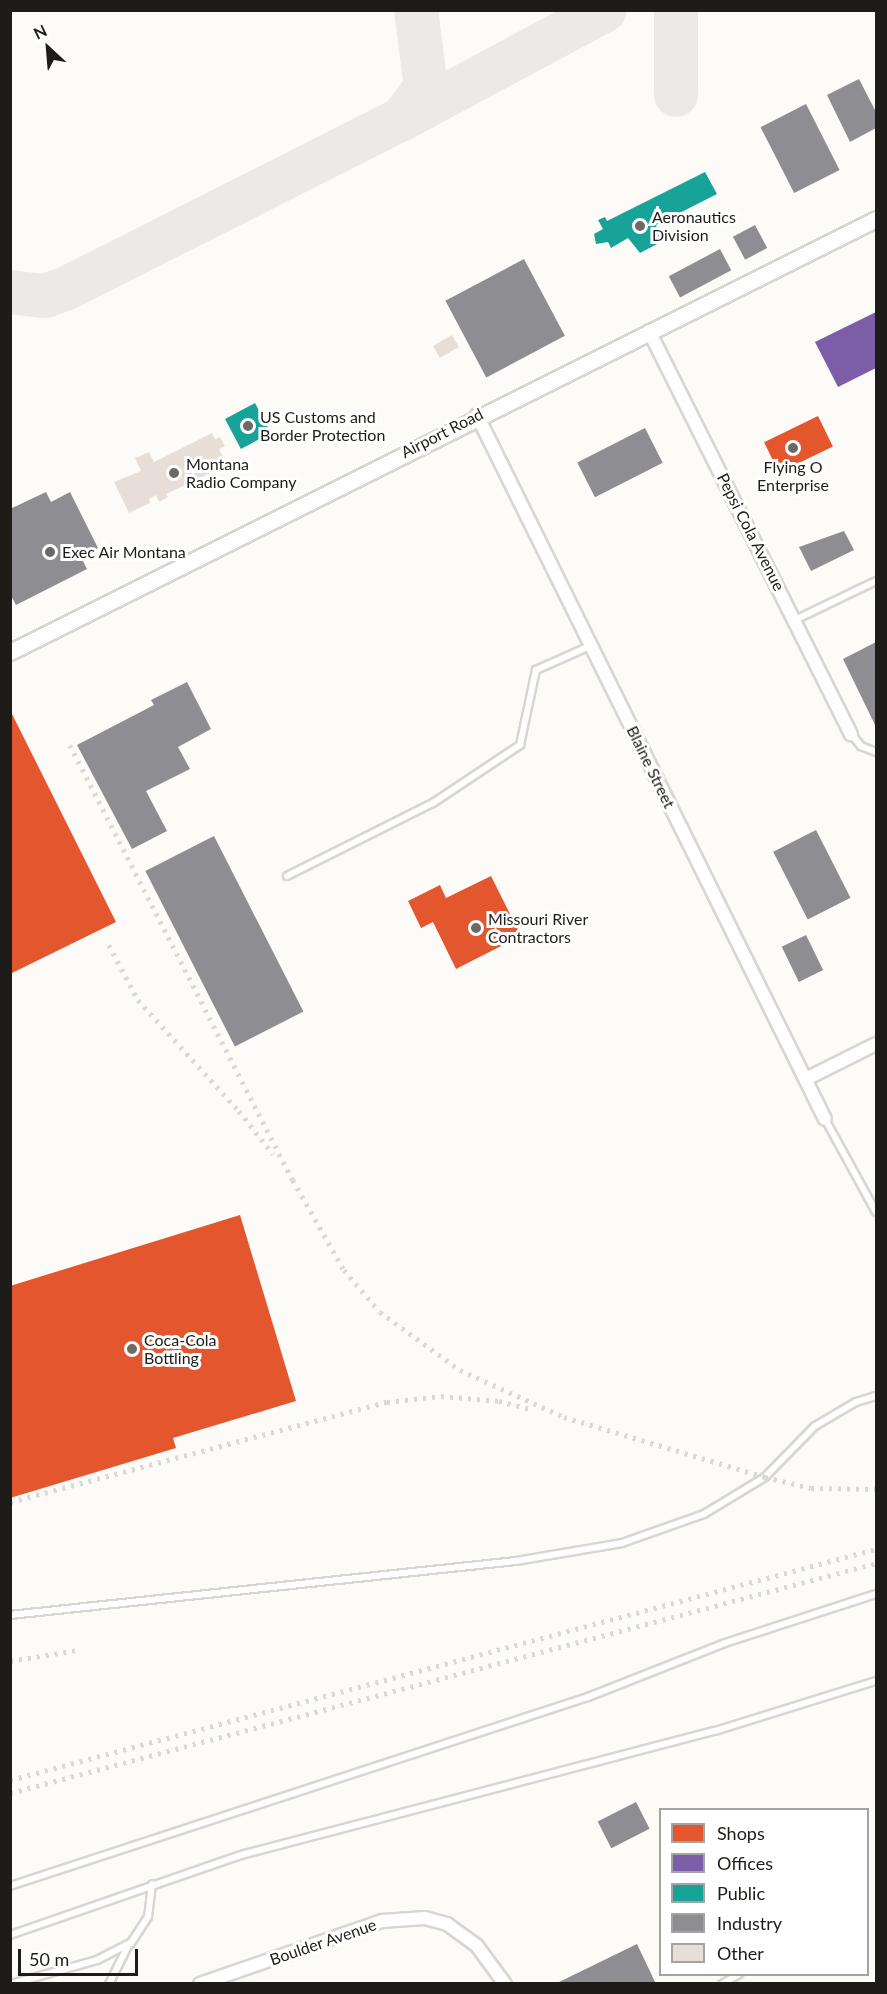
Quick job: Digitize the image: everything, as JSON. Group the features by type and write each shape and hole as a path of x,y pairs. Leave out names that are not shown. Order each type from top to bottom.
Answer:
{"street":[{"name":"Airport Road","path":"10,652 477,415 876,219"},
{"name":"Pepsi Cola Avenue","path":"649,331 851,734"},
{"name":"Blaine Street","path":"477,415 825,1119"},
{"path":"806,1078 876,1044"},
{"name":"Boulder Avenue","path":"200,1983 382,1921 436,1921 447,1924 477,1946 506,1983"}],"lane":[{"path":"795,620 876,581"},
{"path":"287,876 433,803 520,745 536,670 591,646"},
{"path":"851,734 861,746 876,752"},
{"path":"825,1119 876,1212"},
{"path":"10,1615 516,1561 621,1543 704,1514 765,1477 815,1426 856,1402 876,1396"},
{"path":"10,1886 588,1697 746,1636 876,1594"},
{"path":"10,1935 241,1855 715,1731 876,1681"},
{"path":"109,1983 128,1945 148,1917 152,1884"},
{"path":"11,1983 97,1960 128,1945"}],"building: Shops":[{"path":"818,416 833,447 779,473 764,442"},
{"path":"10,710 116,922 10,974"},
{"path":"491,876 521,936 456,969 433,922 421,928 408,901 440,885 446,898"},
{"path":"240,1215 296,1401 173,1438 176,1448 10,1498 10,1286"}],"building: Offices":[{"path":"876,312 876,368 838,387 815,342"}],"building: Public":[{"path":"705,172 717,194 656,225 661,242 640,253 628,238 611,248 608,242 596,244 594,234 603,229 598,220 605,217 607,221"},
{"name":"US Customs and Border Protection","path":"255,403 271,433 241,449 225,419"}],"building: Industry":[{"path":"859,79 876,112 876,128 850,142 827,95"},
{"path":"806,104 840,170 794,193 761,127"},
{"path":"755,225 767,248 745,260 733,237"},
{"path":"720,249 731,270 680,297 669,276"},
{"path":"524,259 565,336 486,378 445,301"},
{"path":"645,428 663,463 595,497 577,463"},
{"name":"Exec Air Montana","path":"46,492 51,502 70,492 98,548 81,557 87,569 16,605 10,594 10,509"},
{"path":"844,531 854,550 811,571 799,547"},
{"path":"876,642 876,727 843,659"},
{"path":"187,682 211,729 178,747 190,769 146,791 167,831 132,849 77,745 154,705 151,700"},
{"path":"816,830 851,898 808,920 773,852"},
{"path":"214,836 303,1012 235,1046 145,871"},
{"path":"806,935 823,970 799,982 782,947"},
{"path":"636,1802 650,1829 611,1848 598,1822"},
{"path":"637,1944 656,1984 555,1984"}],"building: Other":[{"path":"452,335 459,347 440,358 433,346"},
{"name":"Montana Radio Company","path":"212,433 215,439 220,437 225,446 219,449 227,465 166,494 168,497 159,502 156,495 149,499 150,503 129,513 114,482 141,471 135,458 149,452 154,462"}],"taxiway":[{"path":"402,119 426,87 416,10"},
{"path":"10,292 45,296 67,288 402,119 605,10"},
{"path":"676,10 676,95"}],"railway":[{"path":"70,745 293,1180 344,1270 380,1312 460,1370 564,1417 765,1477 811,1488 876,1489"},
{"path":"109,945 138,1000 239,1111 273,1154"},
{"path":"10,1502 387,1402 441,1396 499,1401 532,1409"},
{"path":"10,1780 876,1549"},
{"path":"10,1793 876,1563"},
{"path":"10,1661 78,1650"}],"place":[{"name":"Aeronautics Division","path":"640,226"},
{"name":"US Customs and Border Protection","path":"248,426"},
{"name":"Flying O Enterprise","path":"793,448"},
{"name":"Montana Radio Company","path":"174,473"},
{"name":"Exec Air Montana","path":"50,552"},
{"name":"Missouri River Contractors","path":"476,928"},
{"name":"Coca-Cola Bottling","path":"132,1349"}]}
